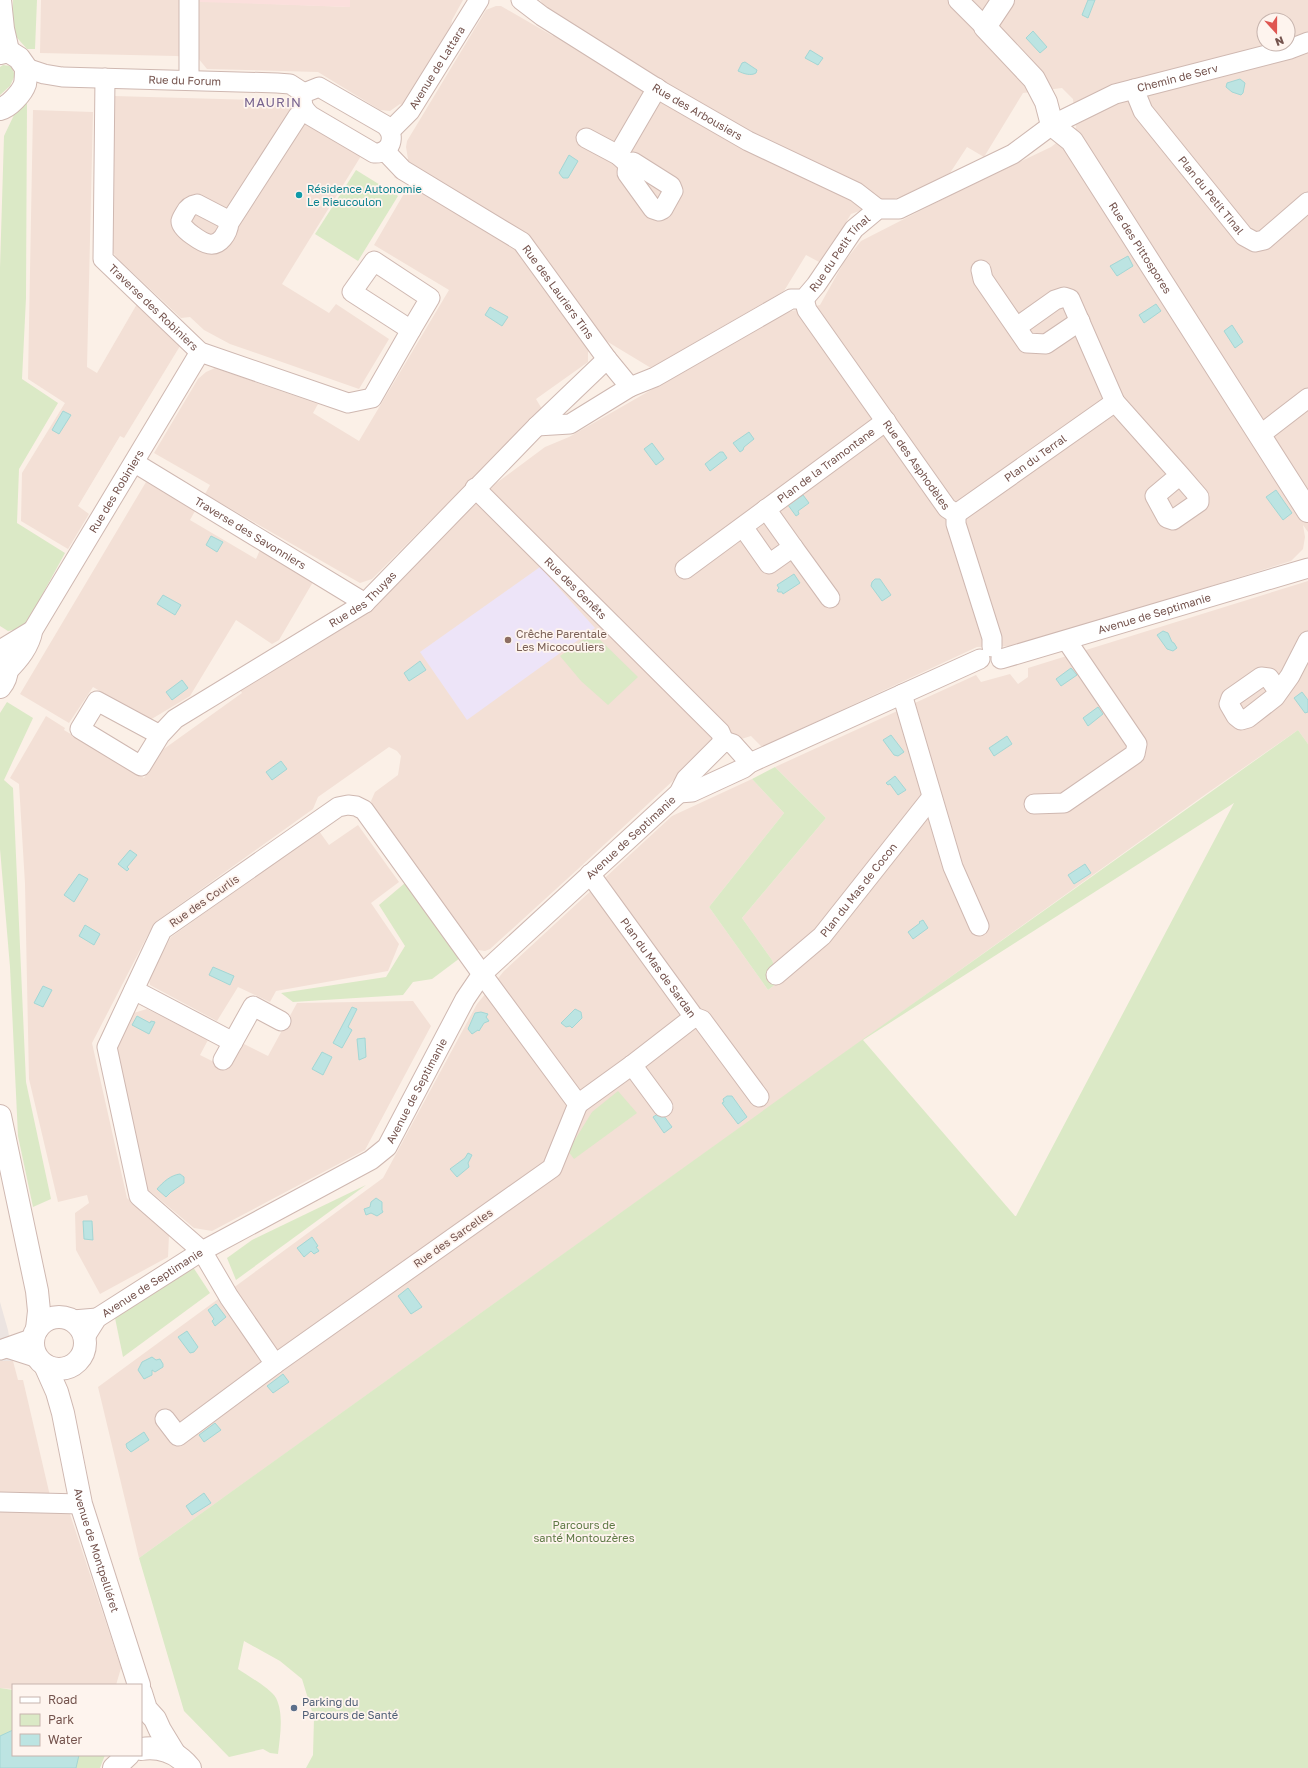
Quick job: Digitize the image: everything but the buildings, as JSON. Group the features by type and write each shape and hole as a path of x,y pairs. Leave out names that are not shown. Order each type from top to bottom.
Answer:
{"street":[{"path":"0,0 4,52 19,58 26,76 15,98 1,111"},
{"path":"189,0 189,80"},
{"name":"Avenue de Lattara","path":"391,130 410,111 479,0"},
{"path":"958,0 985,26 1034,79 1046,102 1052,125"},
{"path":"985,26 1003,0"},
{"name":"Rue des Arbousiers","path":"523,1 542,16 657,88 748,141 856,192 878,209"},
{"name":"Chemin de Serv","path":"1052,125 1115,94 1290,49 1308,42"},
{"name":"Rue du Forum","path":"26,76 44,79 62,77 290,84 305,102 311,116 374,153 380,154 385,150"},
{"name":"Traverse des Robiniers","path":"105,78 103,259 200,352 348,403 372,398 411,330"},
{"path":"229,223 298,116 305,102 319,88 385,125 391,130 392,140 385,150"},
{"path":"586,138 623,159 657,88"},
{"name":"Plan du Petit Tinal","path":"1134,89 1143,111 1244,236 1255,242 1264,240 1308,202"},
{"name":"Rue du Petit Tinal","path":"630,387 655,377 791,299 804,299 816,285 854,229 878,209 899,209 1013,154 1052,125"},
{"name":"Rue des Pittospores","path":"1052,125 1072,141 1308,511"},
{"name":"Rue des Lauriers Tins","path":"385,150 403,170 522,242 607,359"},
{"path":"981,270 983,279 1027,343 1046,344 1080,321"},
{"path":"1017,327 1055,300 1064,297 1070,299 1115,402 1180,475"},
{"name":"Rue des Asphodèles","path":"804,299 807,310 947,508 956,514 956,524 992,638 991,655"},
{"name":"Rue des Robiniers","path":"2,665 20,658 32,640 33,630 135,463 200,352"},
{"path":"537,426 570,424 630,387 607,359"},
{"name":"Rue des Thuyas","path":"160,735 175,719 366,602 475,488 607,359"},
{"path":"1260,435 1308,398"},
{"name":"Plan du Terral","path":"956,514 1115,402"},
{"name":"Plan de la Tramontane","path":"685,569 886,421"},
{"name":"Traverse des Savonniers","path":"135,463 366,602"},
{"name":"Rue des Genêts","path":"475,488 720,732 724,741"},
{"name":"Plan de la Tramontane","path":"766,510 830,598"},
{"path":"743,527 769,564 793,547"},
{"name":"Avenue de Septimanie","path":"679,793 692,792 744,768 750,763 991,655 1067,641 1308,568"},
{"path":"1034,804 1064,804 1135,754 1137,744 1067,641"},
{"path":"1278,691 1290,676 1308,641"},
{"path":"902,694 953,867 979,926"},
{"path":"724,741 733,744 750,763"},
{"name":"Avenue de Septimanie","path":"74,1325 97,1318 202,1251 371,1160 387,1147 465,999 482,974 679,793 686,779 724,741"},
{"name":"Plan du Mas de Cocon","path":"776,975 822,936 932,797"},
{"name":"Rue des Courlis","path":"202,1251 139,1196 107,1047 162,930 338,807 348,805 356,806 364,810 482,974"},
{"name":"Plan du Mas de Sardan","path":"590,874 694,1017 702,1020 758,1097"},
{"path":"482,974 578,1104 694,1017"},
{"path":"134,990 233,1042"},
{"path":"224,1060 253,1006 281,1021"},
{"path":"632,1065 664,1107"},
{"name":"Rue des Sarcelles","path":"165,1419 178,1436 275,1364 552,1168 578,1104"},
{"name":"Avenue de Montpelliéret","path":"0,1116 37,1291 39,1311 38,1347 57,1392 63,1413 82,1504 139,1684"},
{"path":"202,1251 229,1297 275,1364"},
{"name":"Avenue de Montpelliéret","path":"37,1291 50,1306 74,1325"},
{"path":"4,1349 38,1347 60,1369 74,1364 84,1352 74,1325 48,1319 38,1347"},
{"name":"Avenue de Montpelliéret","path":"63,1413 66,1391 74,1364"},
{"path":"0,1502 82,1504"},
{"path":"143,1706 155,1719 174,1754"},
{"path":"142,1751 150,1748 162,1749 174,1754 184,1761 190,1768"}],"shaded area":[{"path":"41,0 200,0 350,7 350,0 463,0 452,20 451,26 403,106 400,104 390,111 380,110 318,72 207,69 198,58 176,56 40,53"},
{"path":"200,0 350,0 350,7 200,2"},
{"path":"540,0 1308,0 1308,532 1303,525 1305,537 1303,549 1291,561 1020,646 977,647 762,747 751,736 706,750 578,869 490,949 485,951 472,947 375,812 371,801 375,792 398,775 401,756 397,751 389,747 318,797 313,809 154,923 92,1043 127,1198 169,1235 168,1257 100,1294 76,1250 75,1213 89,1203 87,1195 58,1202 29,1079 25,884 19,784 10,778 46,716 65,728 64,730 144,778 161,751 242,693 239,688 378,601 495,484 545,447 569,437 787,312 820,305 844,262 861,241 953,194 1051,147 1076,128 1073,99 1062,88 1023,93 984,157 967,147 950,173 914,192 851,214 821,263 806,255 784,291 651,368 603,339 588,352 588,362 536,399 542,409 372,579 360,583 205,494 210,485 154,453 198,379 206,372 215,368 318,404 313,413 359,441 449,290 374,245 409,185 394,177 408,159 406,147 407,141 486,10 496,6 501,6 553,36 545,7"},
{"path":"114,96 287,101 312,127 361,156 282,284 329,313 336,304 389,339 359,389 230,344 204,330 190,317 181,318 117,258 109,247"},
{"path":"33,110 93,112 87,367 97,373 137,304 180,346 124,438 120,436 78,506 89,514 68,549 21,521 22,473 65,403 28,379"},
{"path":"146,482 195,511 190,520 256,559 260,550 313,582 279,640 272,644 236,620 190,696 150,720 93,687 69,723 20,694"},
{"name":"Crêche Parentale Les Micocouliers","path":"540,567 595,628 467,720 420,652"},
{"path":"1308,581 1308,744 1298,730 1206,794 139,1558 98,1387 383,1178 477,1004 504,971 672,816 752,779 784,813 709,907 768,990 780,981 772,960 742,918 826,818 775,767 976,675 981,682 1010,674 1018,684 1028,677 1028,668"},
{"path":"358,825 399,882 371,903 399,944 388,971 276,991 270,1002 238,987 217,1021 150,985 149,978 171,937 319,831 329,845"},
{"path":"413,1001 431,1026 365,1150 212,1231 194,1228 146,1188 114,1050 130,1014 147,1009 208,1040 200,1055 228,1069 242,1043 268,1056 297,1003"},
{"path":"0,1302 8,1330 13,1361 0,1361"},
{"path":"0,1361 13,1361 18,1380 23,1380 50,1496 68,1508 121,1668 116,1684 12,1684 12,1689 0,1688"}],"green space":[{"path":"13,0 37,0 35,49 27,49 12,32"},
{"path":"3,65 11,66 15,75 10,86 0,95 0,67"},
{"path":"27,102 26,298 22,379 58,403 19,469 17,523 65,553 24,628 8,631 0,626 0,268 4,136 14,115"},
{"path":"356,170 398,196 358,261 315,234"},
{"path":"593,633 638,677 608,705 581,681 560,656"},
{"path":"7,702 33,718 4,780 13,788 26,1082 51,1199 33,1207 18,1136 10,967 0,849 0,713"},
{"name":"Parcours de santé Montouzères","path":"1298,730 1308,744 1308,1768 306,1768 313,1755 314,1718 302,1679 280,1661 244,1641 238,1669 269,1690 276,1698 281,1718 280,1740 278,1754 270,1753 263,1749 229,1757 184,1711 139,1558 835,1059","holes":["1234,803 1016,1216 863,1040"]},
{"path":"775,767 826,818 742,918 772,960 780,981 768,990 709,907 784,813 752,779"},
{"path":"405,883 460,958 432,979 413,982 403,995 293,1002 281,993 386,977 405,946 379,905"},
{"path":"618,1091 637,1113 574,1159 568,1151 592,1112"},
{"path":"366,1185 236,1280 227,1258 252,1240"},
{"path":"191,1264 210,1293 123,1357 115,1318"},
{"path":"0,1688 12,1690 12,1756 105,1756 100,1768 0,1768"}],"water":[{"path":"1088,0 1095,0 1088,18 1082,15"},
{"path":"1033,31 1047,47 1040,53 1026,38"},
{"path":"810,50 823,58 818,65 805,58"},
{"path":"745,62 757,70 756,73 747,74 738,71 742,63"},
{"path":"1240,79 1245,83 1243,93 1241,95 1232,92 1226,87 1227,83"},
{"path":"569,155 578,161 568,178 563,178 559,173"},
{"path":"1128,256 1133,266 1117,276 1110,266"},
{"path":"1156,304 1161,311 1144,323 1139,315"},
{"path":"490,307 508,317 502,326 485,315"},
{"path":"1232,325 1243,342 1235,348 1224,331"},
{"path":"63,411 71,415 59,434 52,430"},
{"path":"749,432 754,439 740,452 733,443"},
{"path":"652,443 664,459 656,465 644,449"},
{"path":"720,452 723,452 727,458 710,471 705,464"},
{"path":"1276,490 1292,513 1283,520 1266,497"},
{"path":"803,495 809,503 798,511 799,514 796,516 788,505"},
{"path":"211,536 223,542 217,552 206,545"},
{"path":"794,574 800,583 783,594 782,592 778,592 777,590 779,588 777,585"},
{"path":"875,579 880,579 891,595 882,601 871,586"},
{"path":"163,595 181,605 175,615 157,604"},
{"path":"1163,631 1168,633 1172,642 1177,648 1173,651 1167,649 1157,635"},
{"path":"420,661 426,670 409,681 404,673"},
{"path":"1071,668 1077,675 1061,686 1056,679"},
{"path":"182,680 188,688 172,700 166,692"},
{"path":"1302,692 1308,700 1308,712 1305,713 1294,698"},
{"path":"1098,707 1103,714 1088,726 1083,718"},
{"path":"891,735 904,752 898,756 894,755 883,740"},
{"path":"1007,736 1012,744 994,756 989,748"},
{"path":"281,761 287,769 272,780 266,772"},
{"path":"895,776 906,790 898,795 890,784 888,785 886,783"},
{"path":"130,850 137,855 127,867 129,869 127,871 118,864"},
{"path":"1085,864 1091,873 1074,884 1068,875"},
{"path":"79,874 88,879 74,902 64,895"},
{"path":"923,920 928,928 913,939 908,932"},
{"path":"85,925 100,934 94,945 79,936"},
{"path":"213,967 234,976 230,985 209,975"},
{"path":"43,986 52,990 43,1007 34,1003"},
{"path":"352,1007 357,1009 348,1027 352,1030 342,1048 333,1043"},
{"path":"575,1009 581,1012 582,1018 572,1028 570,1026 566,1027 561,1023"},
{"path":"481,1012 488,1014 486,1017 489,1021 484,1023 479,1031 478,1030 472,1034 468,1029 475,1013"},
{"path":"137,1016 150,1023 151,1021 155,1022 149,1034 132,1025"},
{"path":"365,1038 366,1057 359,1060 357,1039"},
{"path":"322,1052 332,1057 323,1075 312,1069"},
{"path":"727,1096 732,1096 747,1117 738,1124 722,1103 724,1102 723,1099"},
{"path":"661,1112 672,1127 664,1133 653,1117"},
{"path":"468,1153 472,1155 468,1163 469,1167 457,1177 450,1169 465,1158"},
{"path":"180,1174 184,1177 184,1183 166,1197 157,1189 167,1179"},
{"path":"376,1198 382,1202 383,1212 377,1216 371,1213 366,1215 364,1209 370,1207 371,1202"},
{"path":"83,1221 92,1221 93,1240 84,1239"},
{"path":"312,1237 318,1246 316,1247 319,1251 314,1254 311,1251 304,1257 297,1248"},
{"path":"408,1288 422,1307 411,1314 398,1296"},
{"path":"216,1304 226,1317 215,1326 212,1321 214,1319 208,1310"},
{"path":"187,1331 198,1347 194,1352 190,1353 178,1337"},
{"path":"152,1357 156,1360 160,1359 163,1367 155,1372 152,1370 152,1375 144,1379 138,1370 142,1362"},
{"path":"283,1374 289,1382 273,1393 267,1386"},
{"path":"215,1423 221,1430 204,1442 199,1435"},
{"path":"144,1432 149,1440 131,1452 127,1448 126,1444"},
{"path":"204,1493 211,1503 192,1515 186,1506"},
{"path":"12,1730 12,1756 79,1756 76,1768 0,1768 0,1736"}],"place":[{"name":"Résidence Autonomie Le Rieucoulon","path":"299,195"},
{"name":"Crêche Parentale Les Micocouliers","path":"508,640"},
{"name":"Parking du Parcours de Santé","path":"294,1708"}],"district":[{"name":"MAURIN","path":"273,102"}]}
